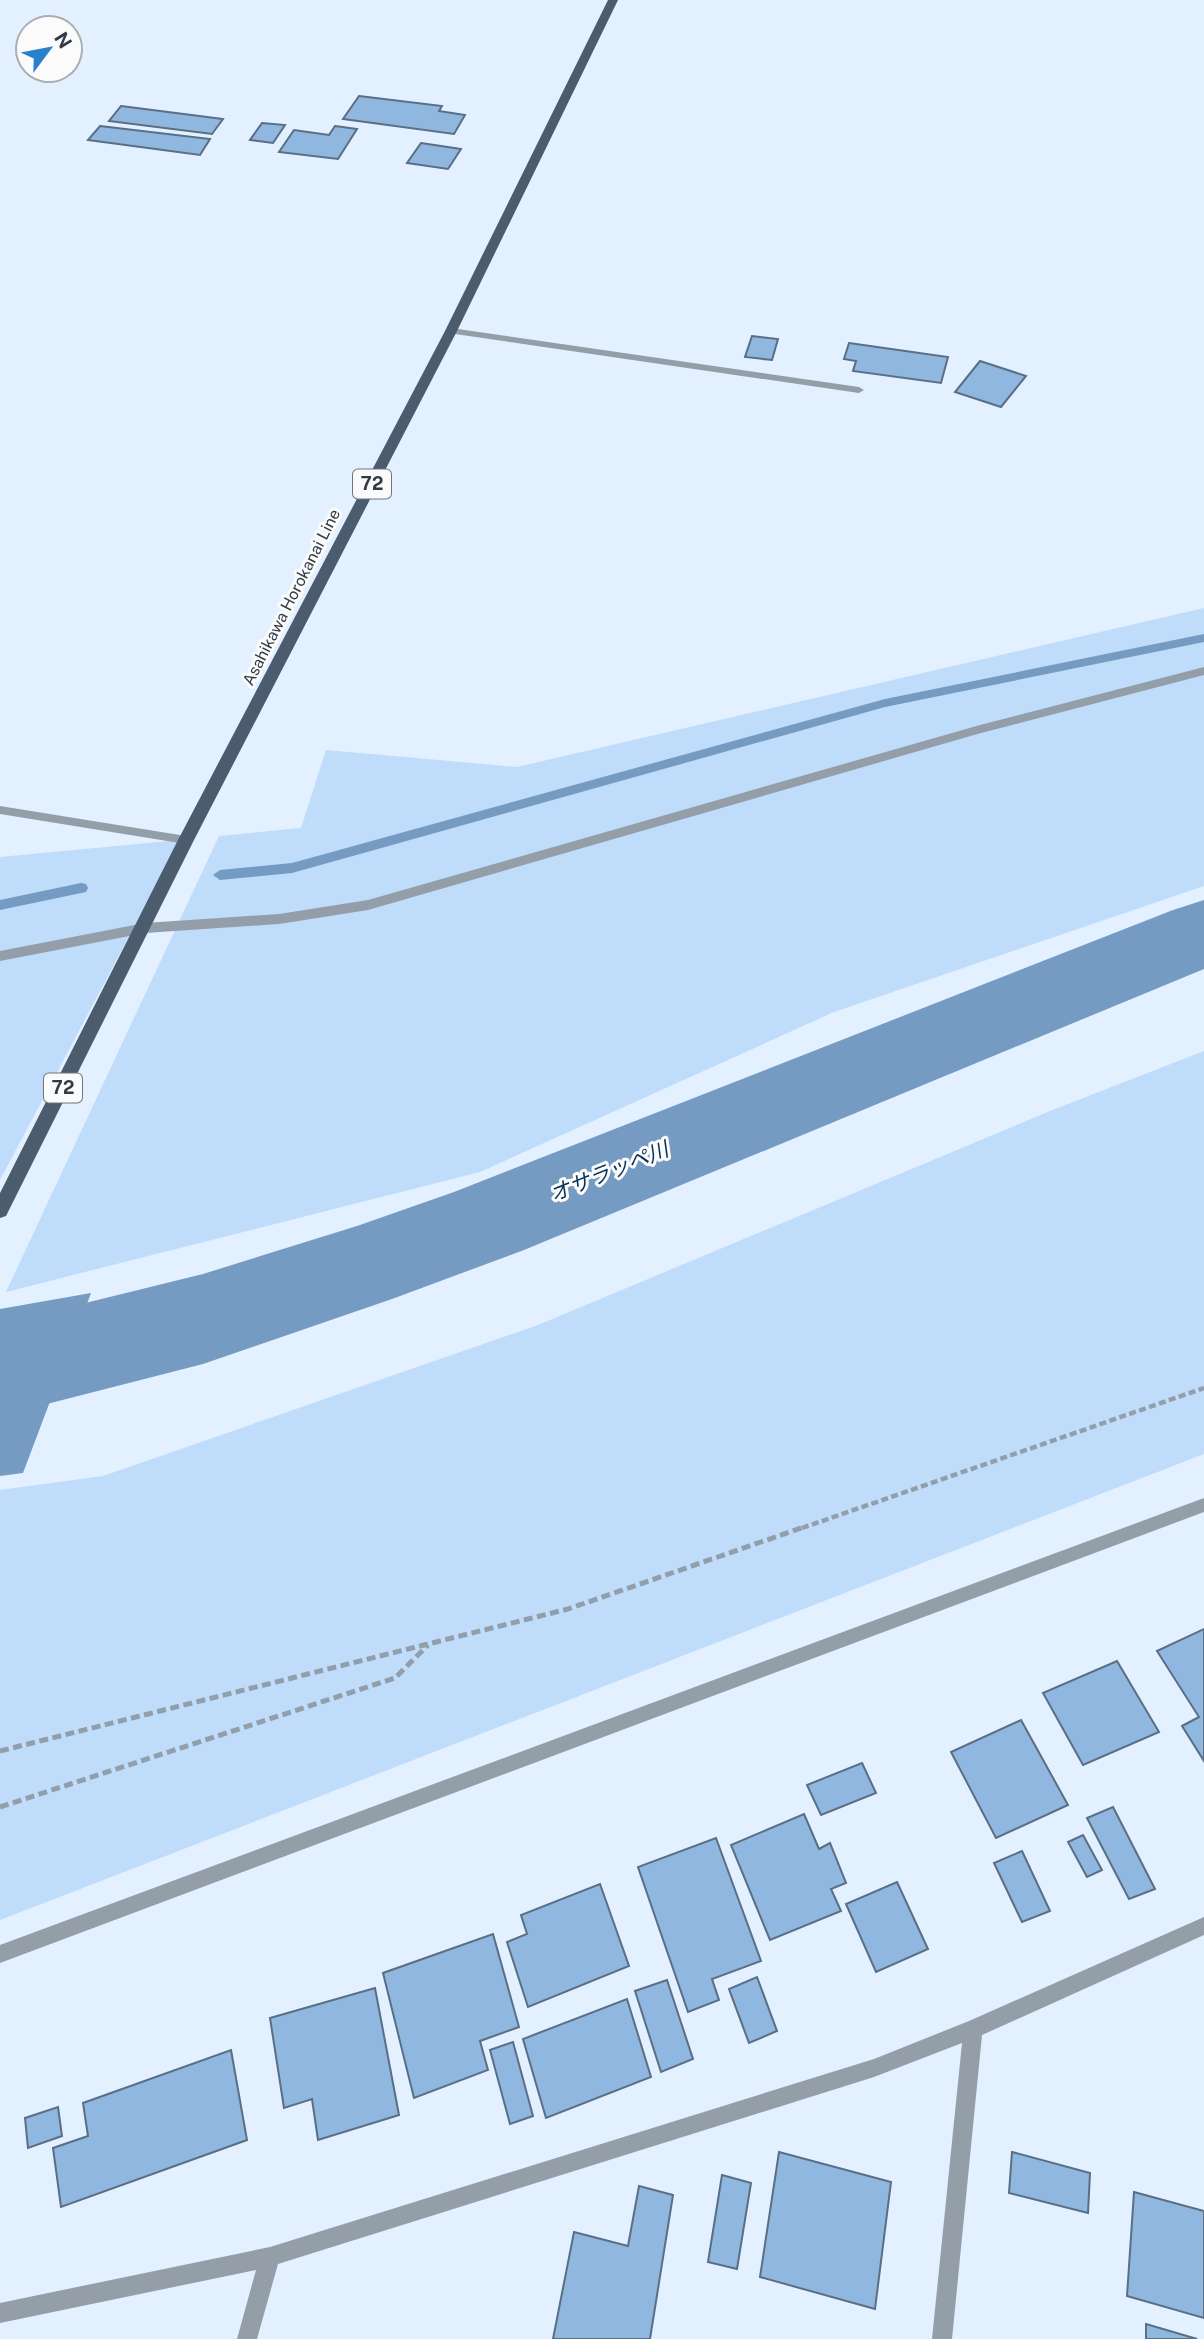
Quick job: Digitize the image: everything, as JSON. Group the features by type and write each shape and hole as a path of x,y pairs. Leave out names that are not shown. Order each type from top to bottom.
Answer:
{"main road":[{"name":"Asahikawa Horokanai Line","path":"0,1211 145,928 186,840 451,331 613,0"}],"street":[{"path":"451,331 859,390"},
{"path":"0,956 145,928 279,919 368,905 669,821 980,729 1204,671"},
{"path":"0,810 186,840"},
{"path":"0,1954 1204,1505"},
{"path":"0,2313 270,2257 874,2068 973,2029 1204,1926"},
{"path":"942,2339 973,2029"},
{"path":"247,2339 270,2257"}],"path":[{"path":"0,1751 568,1609 1204,1388"},
{"path":"0,1807 396,1678 428,1644"}],"shaded area":[{"path":"1204,608 1204,886 834,1012 480,1172 6,1292 219,836 301,828 326,750 517,767"},
{"path":"180,840 0,1180 0,857"},
{"path":"1204,1051 1204,1454 0,1920 0,1490 103,1476 538,1325 1055,1109"},
{"path":"91,1293 23,1473 0,1476 0,1309"}],"building":[{"path":"359,96 442,106 439,111 465,115 454,134 343,119"},
{"path":"121,106 223,119 212,134 109,121"},
{"path":"262,123 285,125 273,143 250,140"},
{"path":"100,126 210,139 200,155 88,140"},
{"path":"335,126 357,129 338,159 279,152 294,130 329,135"},
{"path":"421,143 461,149 448,169 407,163"},
{"path":"752,336 778,339 772,360 745,357"},
{"path":"849,343 948,357 941,383 853,371 856,361 844,359"},
{"path":"980,361 1026,376 1001,407 955,392"},
{"path":"1204,1629 1204,1761 1182,1726 1199,1717 1157,1651"},
{"path":"1117,1661 1159,1732 1083,1765 1043,1693"},
{"path":"1021,1720 1068,1805 996,1838 951,1752"},
{"path":"862,1763 876,1793 821,1815 807,1785"},
{"path":"1113,1807 1155,1889 1129,1899 1087,1818"},
{"path":"804,1814 819,1849 830,1843 846,1883 831,1889 841,1911 770,1940 731,1845"},
{"path":"1083,1835 1102,1870 1087,1877 1068,1842"},
{"path":"716,1838 761,1961 712,1979 719,2000 688,2012 638,1867"},
{"path":"1022,1851 1050,1911 1022,1922 994,1863"},
{"path":"897,1882 928,1949 876,1972 846,1904"},
{"path":"600,1884 629,1966 528,2007 507,1942 527,1934 521,1915"},
{"path":"493,1934 519,2027 480,2041 488,2070 414,2098 383,1973"},
{"path":"757,1977 777,2031 749,2043 729,1989"},
{"path":"667,1980 693,2059 661,2072 635,1991"},
{"path":"375,1988 399,2115 318,2140 312,2099 284,2108 270,2018"},
{"path":"627,1999 651,2077 546,2118 523,2039"},
{"path":"513,2042 533,2116 510,2124 490,2050"},
{"path":"231,2050 247,2140 61,2207 53,2148 88,2136 83,2103"},
{"path":"58,2107 62,2136 28,2148 25,2118"},
{"path":"779,2152 891,2182 875,2309 760,2277"},
{"path":"1012,2152 1090,2173 1088,2213 1009,2193"},
{"path":"722,2175 751,2183 737,2269 708,2262"},
{"path":"639,2186 673,2195 650,2339 553,2339 574,2232 628,2246"},
{"path":"1134,2192 1204,2211 1204,2318 1127,2296"},
{"path":"1146,2324 1197,2339 1146,2339"}],"waterway":[{"path":"220,875 292,868 885,703 1204,638"},
{"path":"0,905 81,888"},
{"name":"オサラッペ川","path":"0,1370 203,1319 357,1269 489,1221 1204,933"}]}
